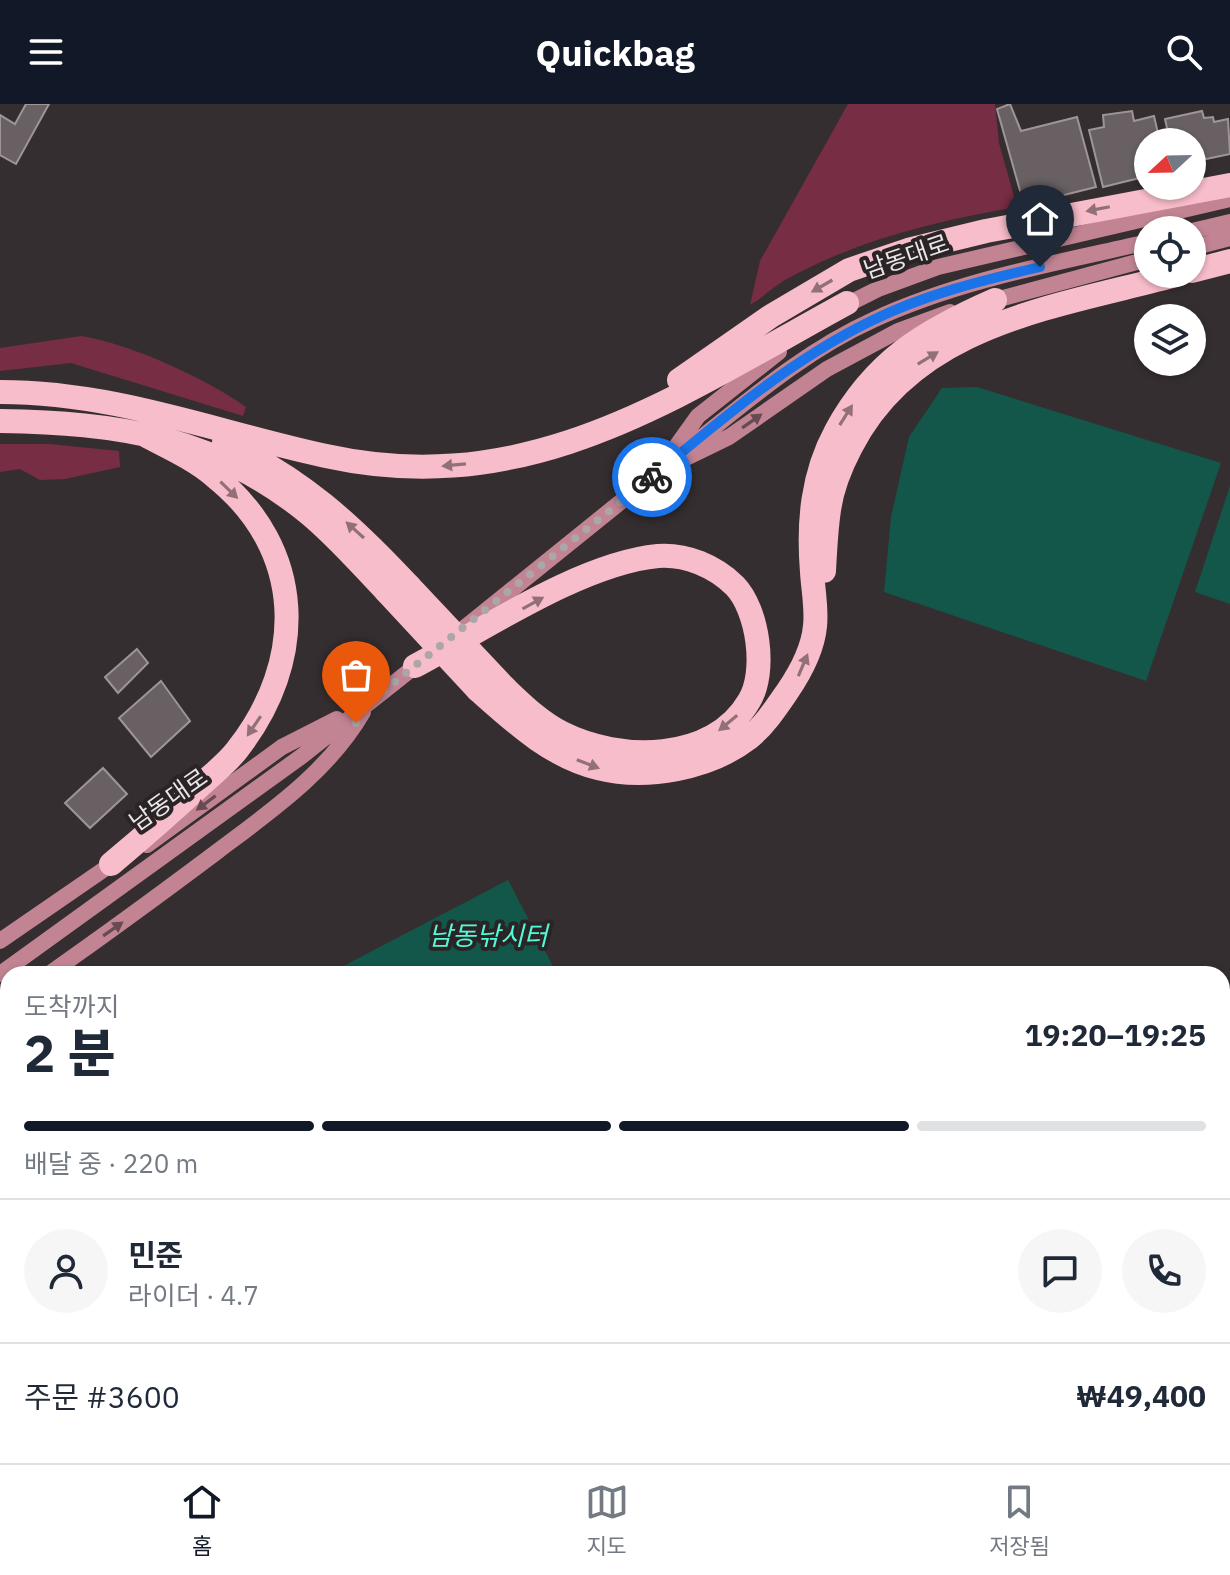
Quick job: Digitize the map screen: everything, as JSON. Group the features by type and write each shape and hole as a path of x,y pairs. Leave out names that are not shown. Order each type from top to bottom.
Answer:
{"highway":[{"path":"531,455 615,416 694,371 771,316 849,270 908,250 986,231 1230,185"},
{"path":"1206,267 1230,261"},
{"path":"161,411 262,460 308,490 358,531 397,588 478,690 521,728 558,751 598,768 639,773 677,770 712,758 748,739 774,712 798,677 816,625 809,539 814,484 835,433 861,391 891,359 940,324 1134,283"},
{"path":"0,392 93,398 161,411 326,456 384,466 444,467 531,455 589,437 698,388 726,369 847,303"},
{"path":"0,421 55,422 141,433 173,439 219,456 260,479 309,513 397,588 505,688 529,711 561,732 588,744 618,751 650,753 681,748 713,735 734,720 751,699 758,671 759,642 737,588 715,570 687,558 660,556 626,562 574,580 415,666"},
{"path":"111,864 236,752 269,703 289,625 277,556 258,523 236,495 212,474 141,433"}],"main road":[{"name":"남동대로","path":"659,471 698,416 847,303 938,267 1230,199"},
{"path":"1206,228 1230,222"},
{"path":"1206,244 1230,238"},
{"path":"659,471 785,372 873,320 985,280 1134,245"},
{"name":"남동대로","path":"11,966 302,756 659,471 729,437 827,369 898,331 997,311 1134,264"},
{"name":"남동대로","path":"0,941 111,864 155,841 282,747 367,704"},
{"name":"남동대로","path":"60,966 147,905 301,785 345,743 367,704"}],"shaded area":[{"path":"848,104 995,104 999,143 1017,207 927,226 869,243 785,280 750,305 760,261"},
{"path":"81,336 122,346 189,374 246,407 243,416 71,363 0,371 0,348"},
{"path":"0,444 49,444 119,451 120,467 65,479 40,480 20,469 0,472"}],"water":[{"path":"977,387 1221,463 1146,681 884,592 891,517 909,437 942,388"},
{"path":"1230,486 1230,604 1195,592"},
{"name":"남동낚시터","path":"508,880 553,966 343,966"}],"building":[{"path":"26,104 49,104 16,164 0,155 0,115 15,124"},
{"path":"1010,104 1021,131 1077,117 1096,187 1024,205 997,109"},
{"path":"1132,111 1134,121 1154,116 1157,128 1134,128 1134,179 1103,187 1089,130 1104,127 1103,115"},
{"path":"1202,111 1204,118 1213,117 1214,122 1228,119 1230,154 1206,159 1206,128 1167,128 1165,119"},
{"path":"137,649 148,663 118,693 105,677"},
{"path":"161,681 190,721 151,757 119,718"},
{"path":"103,768 127,794 90,828 65,803"}],"way so far":[{"path":"356,723 367,704 652,477"}],"route":[{"path":"652,477 785,372 825,345 873,320 912,305 985,280 1040,267"}]}
